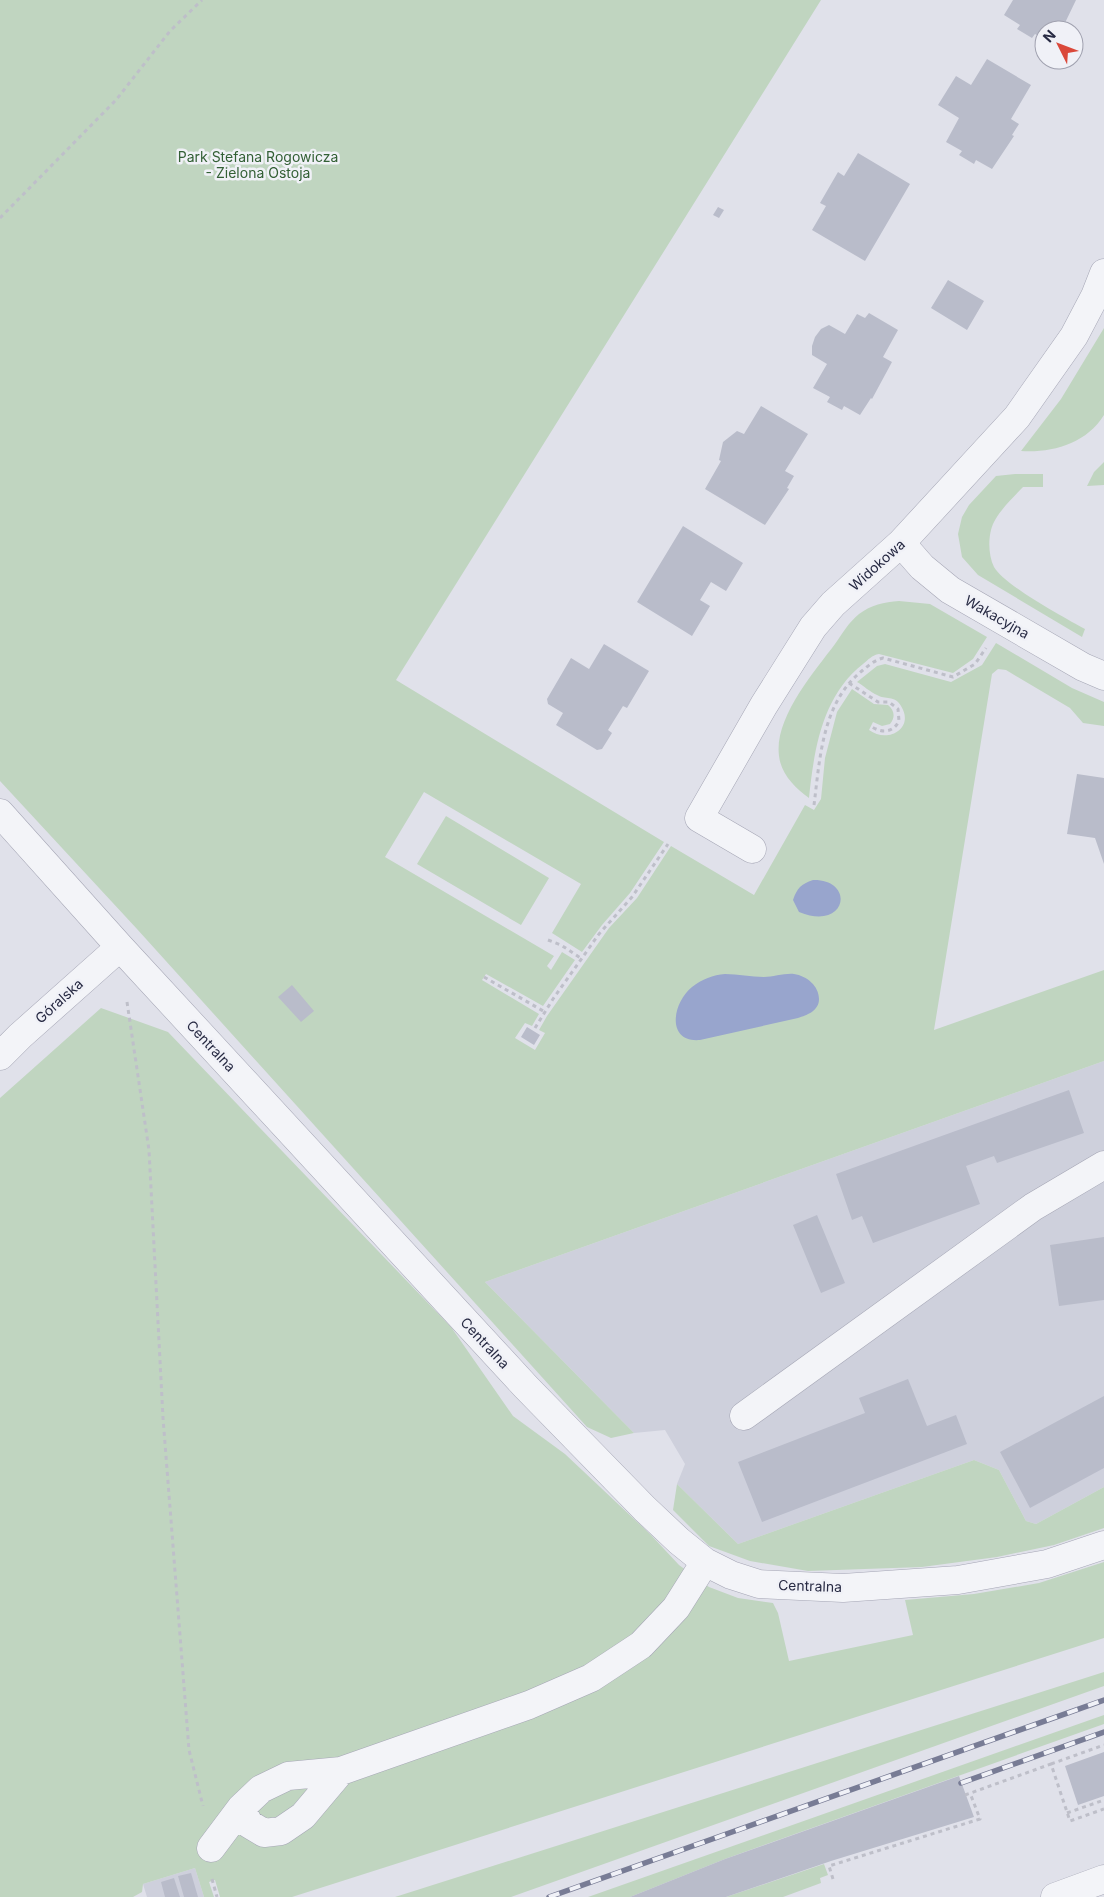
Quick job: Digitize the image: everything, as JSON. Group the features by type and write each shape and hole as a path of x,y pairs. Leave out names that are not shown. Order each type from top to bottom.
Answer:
{"street":[{"name":"Widokowa","path":"752,849 699,818 764,705 813,628 833,604 901,544 1017,417 1074,336 1104,273"},
{"name":"Wakacyjna","path":"901,544 922,567 950,590 1083,667 1104,676"},
{"name":"Centralna","path":"0,813 120,947 526,1387 645,1509 705,1562 731,1576 760,1584 843,1588 958,1580 1047,1564 1104,1545"},
{"name":"Góralska","path":"0,1056 120,947"},
{"path":"744,1416 1033,1207 1104,1165"},
{"path":"210,1848 241,1808 261,1789 288,1776 341,1771 529,1705 590,1678 641,1645 676,1608 705,1562"},
{"path":"241,1808 249,1824 264,1833 281,1831 304,1816 341,1771"},
{"path":"1055,1897 1104,1879"}],"path":[{"path":"0,218 116,100 170,31 202,0"},
{"path":"814,805 819,762 831,712 849,683 874,661 883,658 953,676 975,664 990,643"},
{"path":"849,683 878,702 889,702 898,709 899,721 893,729 882,731 872,727"},
{"path":"535,1028 599,934 632,897 668,844"},
{"path":"548,940 561,945 582,959"},
{"path":"120,947 131,1038 149,1150 164,1428 189,1750 204,1810 210,1848 212,1881 217,1897"},
{"path":"484,977 545,1012"},
{"path":"966,1795 1104,1745"},
{"path":"1051,1764 1070,1821 1104,1809"},
{"path":"833,1879 829,1866 980,1820 970,1793"},
{"path":"1067,1813 1104,1800"}],"shaded area":[{"path":"1104,1061 1104,1487 1036,1524 1026,1521 999,1470 974,1460 738,1544 677,1484 685,1464 665,1430 634,1433 485,1282"},
{"path":"195,1868 204,1897 147,1897 143,1884"}],"green space":[{"name":"Park Stefana Rogowicza - Zielona Ostoja","path":"0,0 821,0 396,680 664,842 630,893 602,925 582,952 552,933 581,884 424,792 385,857 554,956 547,966 551,970 562,952 575,960 543,1006 486,974 482,980 539,1014 532,1026 525,1023 515,1038 535,1050 545,1033 539,1030 547,1016 609,928 637,898 671,846 754,895 805,805 814,810 821,799 825,758 837,712 852,689 874,704 888,705 893,711 894,716 890,724 882,726 873,722 869,730 876,734 891,734 897,732 905,721 901,706 896,700 874,694 857,682 877,666 885,664 951,682 982,665 996,643 1072,688 1104,702 1104,726 1083,723 1070,708 1006,670 998,669 992,674 934,1030 1104,970 1104,1061 485,1282 634,1433 611,1438 587,1427 137,929 0,781"},
{"path":"1104,328 1104,415 1088,433 1067,445 1045,450 1021,451 1061,399"},
{"path":"1104,462 1104,485 1087,486 1094,472"},
{"path":"1043,474 1043,487 1023,487 996,518 989,539 992,563 1000,574 1022,592 1085,629 1082,637 978,575 962,557 958,534 962,517 969,505 996,476"},
{"path":"899,601 930,604 987,637 973,659 953,673 879,654 863,664 849,677 838,692 822,725 817,743 809,798 789,780 780,763 779,741 789,711 797,696 855,617 873,606"},
{"path":"446,816 549,878 521,925 417,864"},
{"path":"101,1008 168,1032 451,1327 513,1416 565,1454 651,1535 679,1565 709,1587 738,1598 773,1603 778,1613 789,1661 913,1635 905,1600 974,1594 1039,1583 1104,1562 1104,1638 292,1897 220,1897 215,1880 209,1882 214,1897 204,1897 195,1868 143,1884 142,1892 133,1897 0,1897 0,1098"},
{"path":"974,1460 999,1470 1026,1521 1036,1524 1104,1487 1104,1528 1054,1545 997,1557 922,1567 808,1571 750,1561 709,1546 673,1510 677,1484 738,1544"},
{"path":"1104,1672 1104,1686 511,1897 395,1897"},
{"path":"1104,1715 1104,1724 725,1859 630,1897 588,1897"},
{"path":"824,1864 828,1875 820,1878 821,1883 783,1897 726,1897"}],"water":[{"path":"813,880 827,882 836,887 840,895 840,903 836,910 827,915 815,916 799,912 793,900 796,892 805,883"},
{"path":"725,974 764,977 790,974 799,975 808,979 815,986 819,999 817,1007 812,1012 798,1018 700,1040 689,1039 682,1035 677,1029 676,1021 680,1002 685,994 692,987 712,976"}],"building":[{"path":"1013,0 1076,0 1066,20 1034,20 1034,35 1032,38 1017,29 1020,25 1004,15"},
{"path":"987,59 1031,85 1011,119 1019,124 1012,135 1014,136 992,169 976,160 974,164 959,155 962,151 946,142 959,118 938,105 956,76 971,85"},
{"path":"858,153 910,184 865,261 812,230 826,206 820,203 838,172 844,176"},
{"path":"718,207 724,210 719,218 713,215"},
{"path":"948,280 984,301 967,330 931,308"},
{"path":"869,313 898,330 883,357 892,362 872,399 860,415 844,406 842,410 827,402 830,397 813,388 827,364 812,355 812,346 815,337 821,329 829,325 845,334 857,314 865,318"},
{"path":"761,406 808,434 785,471 794,476 787,488 789,489 765,525 705,489 721,461 719,460 723,442 737,431 744,434"},
{"path":"683,526 743,563 726,591 711,582 700,600 710,606 692,636 637,602"},
{"path":"604,644 649,671 627,708 623,706 608,730 612,733 602,749 597,750 556,725 563,713 548,704 547,699 571,658 589,669"},
{"path":"1077,774 1104,778 1104,864 1095,838 1067,834"},
{"path":"292,985 314,1011 301,1022 278,997"},
{"path":"527,1027 540,1035 534,1045 521,1037"},
{"path":"1069,1090 1084,1133 997,1163 994,1156 966,1166 980,1204 873,1243 862,1216 852,1220 836,1174"},
{"path":"817,1215 845,1283 821,1293 793,1225"},
{"path":"1104,1237 1104,1300 1059,1306 1050,1245"},
{"path":"908,1379 927,1426 956,1415 967,1444 762,1522 738,1462 865,1413 859,1398"},
{"path":"1104,1396 1104,1468 1030,1508 1000,1452"},
{"path":"1104,1752 1104,1796 1078,1805 1065,1766"},
{"path":"959,1776 974,1817 831,1861 726,1897 630,1897 725,1859"},
{"path":"191,1873 198,1897 184,1897 178,1876"},
{"path":"174,1878 180,1897 165,1897 161,1882"}],"railway":[{"path":"549,1897 1104,1700"},
{"path":"961,1783 1104,1732"}]}
